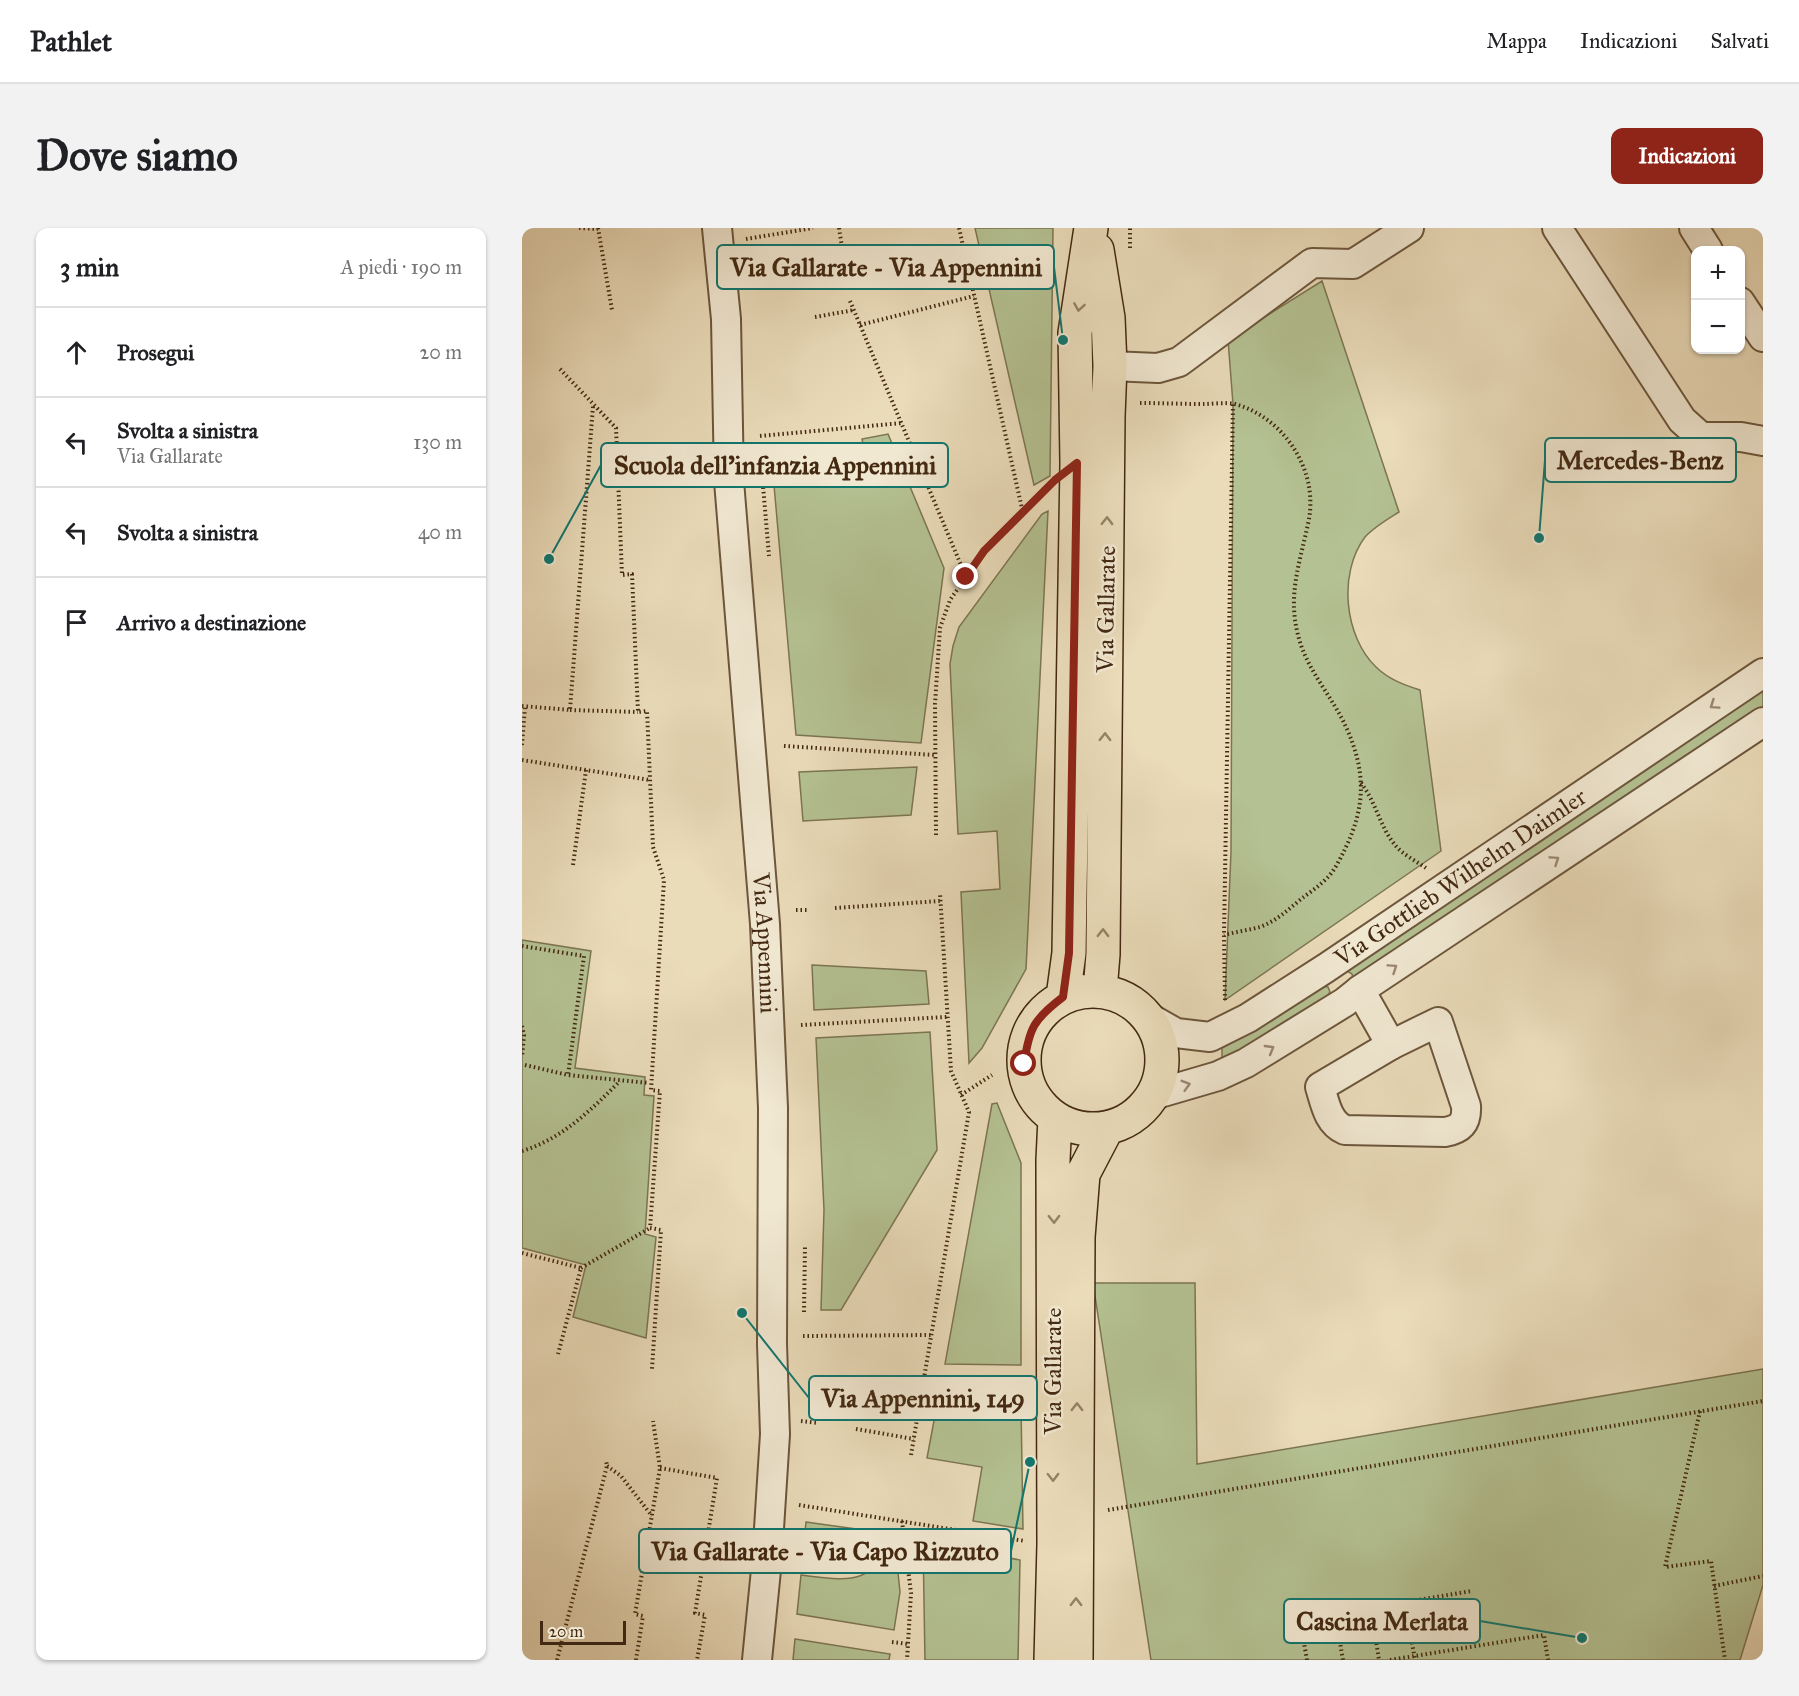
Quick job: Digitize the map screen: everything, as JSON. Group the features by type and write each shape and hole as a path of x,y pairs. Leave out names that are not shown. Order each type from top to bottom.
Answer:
{"main road":[{"name":"Via Gallarate","path":"1092,228 1108,318 1110,366 1100,991"},
{"name":"Via Gallarate","path":"1063,997 1069,953 1077,463 1075,333 1092,228"},
{"path":"1081,991 1100,991 1126,999 1146,1016 1160,1044 1162,1068 1153,1095 1134,1116 1107,1128 1080,1128 1055,1118 1039,1104 1028,1085 1024,1064 1027,1037 1041,1013 1063,997 1081,991"},
{"name":"Via Gallarate","path":"1051,1660 1054,1544 1053,1160 1055,1118"},
{"name":"Via Gallarate","path":"1076,1660 1078,1237 1083,1174 1107,1128"}],"street":[{"name":"Via Appennini","path":"717,228 726,319 729,481 758,822 771,1042 774,1183 772,1344 775,1434 766,1571 757,1660"},
{"path":"1110,366 1158,368 1179,362 1312,264 1353,264 1410,228"},
{"path":"1557,228 1682,420 1701,437 1742,437 1763,441"},
{"path":"1694,228 1705,246"},
{"path":"1745,310 1763,337"},
{"name":"Via Gottlieb Wilhelm Daimler","path":"1146,1016 1176,1032 1210,1037 1248,1018 1326,968 1763,673"},
{"name":"Via Gottlieb Wilhelm Daimler","path":"1153,1095 1218,1076 1237,1067 1353,996 1763,722"},
{"path":"1326,968 1340,982 1344,990 1353,996 1391,1045"},
{"path":"1438,1022 1466,1106 1467,1116 1463,1126 1445,1132 1345,1130 1337,1126 1330,1116 1320,1087 1391,1045 1438,1022"}],"path":[{"path":"579,228 598,229 612,310"},
{"path":"746,239 813,228"},
{"path":"839,228 842,247"},
{"path":"959,228 1023,513"},
{"path":"860,325 974,296"},
{"path":"850,301 966,577"},
{"path":"815,317 854,310"},
{"path":"560,369 616,428 622,574 632,574 638,712"},
{"path":"1135,403 1233,404 1254,412 1287,438 1303,464 1310,496 1310,517 1293,588 1298,638 1347,727 1357,753 1361,804 1356,826 1342,856 1327,878 1278,918 1260,926 1224,935"},
{"path":"1224,1007 1233,404"},
{"path":"570,710 593,405"},
{"path":"760,436 902,423"},
{"path":"936,835 935,704 940,628 950,600 984,551 1055,480 1077,463"},
{"path":"762,474 769,556"},
{"path":"522,745 524,707 647,711 653,847 664,880 651,1090 660,1091 650,1228"},
{"path":"784,746 935,755"},
{"path":"522,760 650,780"},
{"path":"573,865 586,770"},
{"path":"1361,782 1371,795 1395,846 1434,873"},
{"path":"911,1455 969,1112 951,1071 940,893"},
{"path":"835,908 940,901"},
{"path":"796,910 809,910"},
{"path":"522,946 584,956 568,1075"},
{"path":"801,1025 947,1017"},
{"path":"522,1026 524,1035 522,1057"},
{"path":"525,1065 568,1075 649,1083"},
{"path":"961,1095 992,1076"},
{"path":"522,1151 539,1146 567,1129 590,1111 620,1080"},
{"path":"522,1253 581,1268 650,1228 661,1230 652,1369"},
{"path":"804,1312 805,1246"},
{"path":"558,1354 581,1268"},
{"path":"803,1336 931,1335"},
{"path":"1105,1510 1763,1401"},
{"path":"1700,1411 1665,1567 1711,1561 1725,1660"},
{"path":"636,1660 643,1616 635,1614 660,1468 654,1420"},
{"path":"801,1421 818,1423"},
{"path":"856,1429 914,1439"},
{"path":"557,1660 607,1466 606,1460"},
{"path":"607,1466 621,1476 652,1516"},
{"path":"660,1468 717,1478 695,1614 705,1615 698,1660"},
{"path":"792,1504 1035,1542"},
{"path":"902,1521 911,1593 907,1660"},
{"path":"705,1550 737,1555"},
{"path":"1714,1586 1763,1576"},
{"path":"1306,1660 1300,1620 1472,1592"},
{"path":"1405,1603 1414,1658"},
{"path":"1371,1608 1379,1660"},
{"path":"1335,1614 1343,1660"},
{"path":"1390,1660 1414,1658 1544,1635 1548,1660"},
{"path":"892,1642 908,1644"}],"green space":[{"path":"975,228 1053,228 1050,476 1034,485"},
{"path":"1322,281 1399,512 1369,533 1356,552 1348,586 1351,622 1365,654 1376,667 1396,681 1420,690 1441,851 1225,1000 1231,851 1233,404 1228,340"},
{"path":"888,434 944,568 921,743 796,735 774,485 867,465 862,439"},
{"path":"1048,511 1026,969 982,1048 969,1063 961,892 1000,889 997,831 958,834 950,664 959,627 1042,514"},
{"path":"1763,688 1763,709 1353,979 1352,974 1344,969"},
{"path":"917,767 911,815 803,821 799,772"},
{"path":"522,940 591,951 575,1068 645,1077 644,1095 654,1096 645,1234 656,1237 646,1338 573,1317 586,1265 522,1248"},
{"path":"812,965 926,971 929,1004 814,1010"},
{"path":"1320,986 1328,987 1330,992 1326,998 1284,1027 1222,1060 1222,1048"},
{"path":"930,1032 937,1150 841,1310 821,1310 824,1210 816,1038"},
{"path":"997,1103 1021,1163 1021,1365 945,1364 992,1104"},
{"path":"1093,1283 1195,1283 1197,1464 1763,1369 1763,1585 1740,1660 1151,1660"},
{"path":"1000,1402 1021,1405 1023,1529 973,1521 982,1467 927,1458 936,1410"},
{"path":"806,1522 863,1530 856,1549 849,1554 833,1556 803,1552"},
{"path":"886,1533 894,1534 900,1592 894,1630 797,1614 801,1575 845,1579 857,1577 876,1564"},
{"path":"923,1542 1020,1560 1018,1660 925,1660"},
{"path":"795,1639 890,1654 889,1660 793,1660"}],"place":[{"name":"Via Gallarate - Via Appennini","path":"1063,340"},
{"name":"Mercedes-Benz","path":"1539,538"},
{"name":"Scuola dell'infanzia Appennini","path":"549,559"},
{"name":"Via Appennini, 149","path":"742,1313"},
{"name":"Via Gallarate - Via Capo Rizzuto","path":"1030,1462"},
{"name":"Cascina Merlata","path":"1582,1638"}],"route":[{"path":"966,577 984,551 1055,480 1077,463 1069,953 1063,997 1041,1013 1027,1037 1024,1064"}]}
